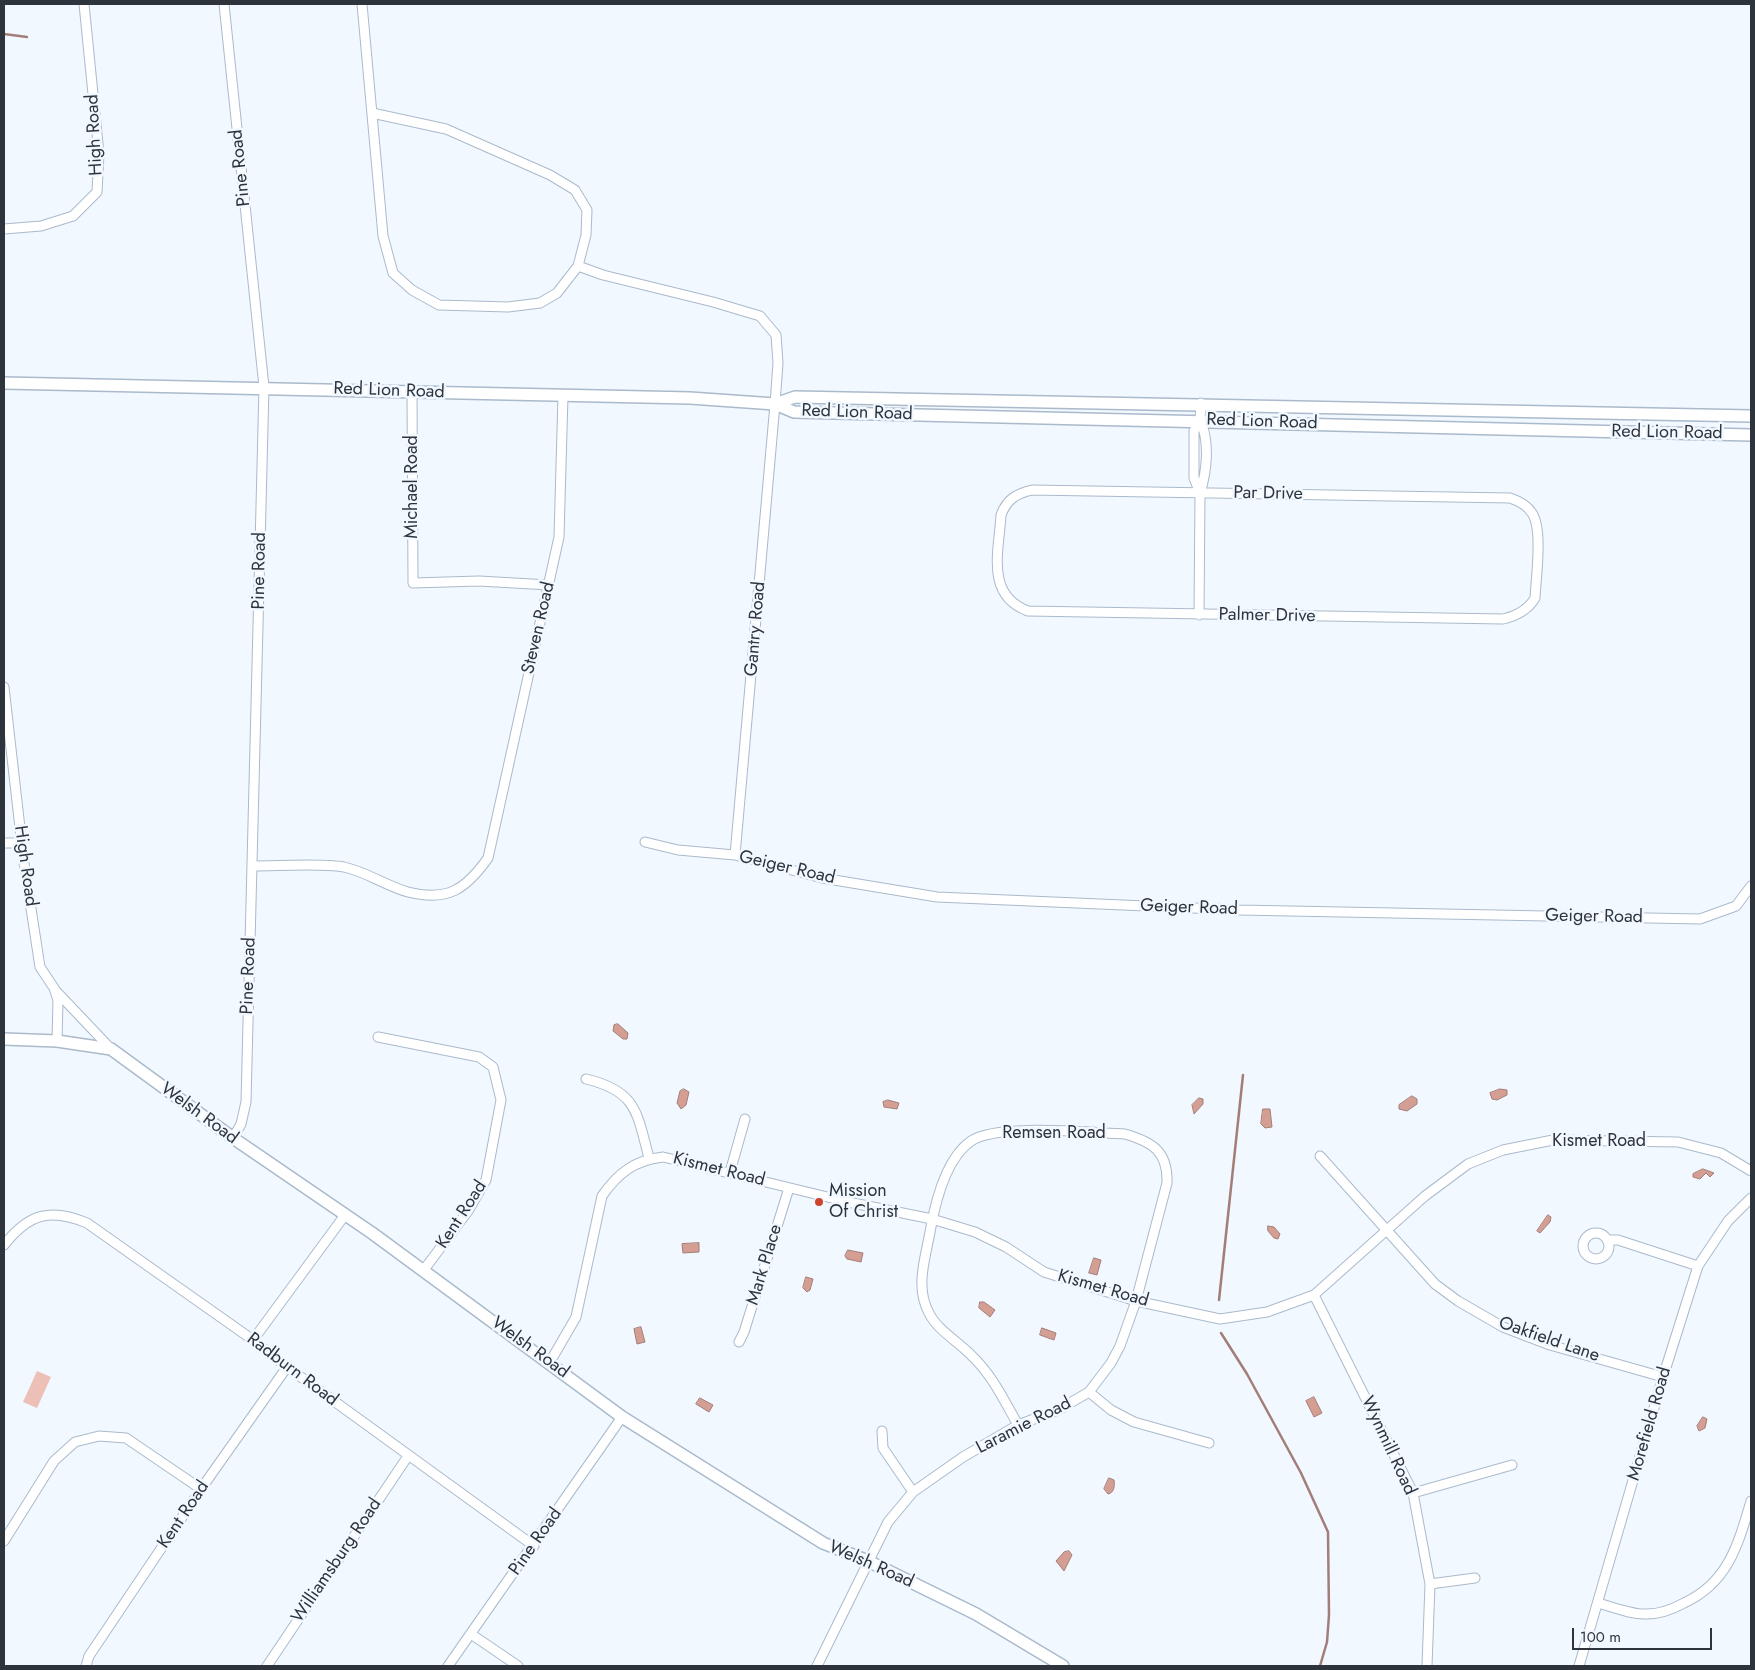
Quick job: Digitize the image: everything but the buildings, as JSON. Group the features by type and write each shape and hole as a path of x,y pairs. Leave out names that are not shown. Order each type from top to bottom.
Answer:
{"main road":[{"name":"Red Lion Road","path":"4,382 690,398 775,404 794,412 1200,420 1751,435"},
{"name":"Red Lion Road","path":"775,404 796,397 1201,403 1751,416"},
{"name":"Welsh Road","path":"4,1040 57,1040 111,1049 233,1138 345,1215 550,1362 622,1417 822,1543 868,1562 976,1614 1063,1666"}],"street":[{"name":"High Road","path":"4,229 41,226 73,216 98,192 100,154 84,4"},
{"name":"Pine Road","path":"224,4 264,387 246,1102 244,1115 233,1138"},
{"path":"362,4 383,236 393,273 412,290 439,305 508,307 540,303 557,293 578,266 586,235 587,210 575,190 550,175 446,129 372,113"},
{"name":"Gantry Road","path":"578,266 604,276 712,302 760,316 776,336 778,364 775,404 735,855"},
{"name":"Michael Road","path":"412,391 413,583 479,581 549,585"},
{"name":"Steven Road","path":"252,866 343,867 370,875 407,892 433,894 458,891 475,876 488,858 559,538 563,396"},
{"path":"1199,615 1200,493 1205,478 1205,431 1200,420 1201,403"},
{"name":"Par Drive","path":"1010,602 1002,591 998,580 1001,515 1011,499 1032,490 1510,498 1526,506 1533,514 1537,526 1535,598 1524,610"},
{"name":"Palmer Drive","path":"1010,602 1028,611 1199,615 1503,619 1514,617 1524,610"},
{"name":"High Road","path":"4,687 22,843 40,967 54,988 58,1000 57,1040"},
{"name":"Geiger Road","path":"645,842 678,850 735,855 822,878 937,897 1247,910 1700,919 1736,906 1751,886"},
{"path":"4,843 22,843"},
{"path":"54,988 111,1049"},
{"name":"Kent Road","path":"378,1037 479,1057 493,1067 502,1100 486,1180 468,1211 423,1271"},
{"path":"586,1079 608,1084 624,1096 637,1114 649,1158"},
{"path":"730,1172 745,1120"},
{"name":"Remsen Road","path":"1018,1424 992,1379 973,1356 930,1316 921,1296 921,1280 932,1219 949,1169 960,1152 972,1140 1000,1131 1125,1134 1144,1139 1153,1145 1160,1154"},
{"name":"Kismet Road","path":"550,1362 576,1317 602,1196 613,1181 628,1167 649,1158 663,1156 789,1188 932,1219 975,1232 1006,1247 1044,1272 1136,1301 1220,1319 1267,1312 1314,1295 1386,1230 1468,1164 1503,1150 1553,1140 1678,1142 1721,1153 1751,1171"},
{"name":"Laramie Road","path":"817,1666 888,1522 913,1492 962,1456 1018,1424 1058,1410 1089,1392 1111,1363 1120,1346 1136,1301 1167,1184 1168,1169 1160,1154"},
{"name":"Oakfield Lane","path":"1320,1156 1435,1284 1458,1301 1503,1327 1550,1345 1663,1377"},
{"name":"Mark Place","path":"739,1342 744,1332 789,1188"},
{"name":"Morefield Road","path":"1579,1666 1663,1377 1698,1266 1728,1221 1751,1198"},
{"name":"Radburn Road","path":"4,1245 14,1232 27,1222 43,1216 66,1214 88,1223 253,1340 408,1456 534,1546"},
{"path":"253,1340 345,1215"},
{"path":"1607,1240 1618,1240 1698,1266"},
{"name":"Wynmill Road","path":"1314,1295 1413,1494 1430,1584 1427,1666"},
{"name":"Kent Road","path":"86,1666 89,1656 201,1489 287,1367"},
{"path":"1089,1392 1111,1410 1134,1422 1209,1443"},
{"name":"Pine Road","path":"448,1666 534,1546 622,1417"},
{"path":"882,1431 883,1448 913,1492"},
{"path":"4,1541 54,1461 75,1442 98,1436 126,1438 201,1489"},
{"name":"Williamsburg Road","path":"267,1666 408,1456"},
{"path":"1413,1494 1512,1465"},
{"path":"1598,1603 1647,1614 1673,1609 1702,1595 1728,1566 1751,1501"},
{"path":"1430,1584 1475,1578"},
{"path":"471,1634 518,1666"}],"shaded area":[{"path":"618,1024 628,1033 627,1039 623,1039 613,1031 614,1025"},
{"path":"684,1089 689,1092 686,1105 681,1109 677,1103 680,1091"},
{"path":"1500,1089 1507,1090 1507,1095 1497,1100 1492,1099 1490,1093"},
{"path":"1412,1096 1417,1099 1417,1104 1407,1111 1399,1109 1399,1105"},
{"path":"1199,1098 1203,1099 1203,1104 1194,1114 1192,1105"},
{"path":"888,1100 899,1103 897,1109 884,1107 883,1102"},
{"path":"1263,1109 1270,1109 1272,1127 1265,1128 1261,1124"},
{"path":"1703,1169 1714,1173 1710,1177 1706,1173 1700,1179 1693,1177 1693,1174"},
{"path":"1548,1215 1551,1217 1550,1222 1540,1233 1537,1231"},
{"path":"1268,1226 1274,1227 1280,1234 1278,1239 1274,1238 1268,1231"},
{"path":"699,1243 699,1252 683,1253 682,1244"},
{"path":"848,1250 863,1253 861,1262 847,1259 845,1256"},
{"path":"1094,1258 1101,1260 1097,1275 1089,1273"},
{"path":"806,1277 813,1279 810,1290 807,1292 803,1288"},
{"path":"980,1302 984,1302 995,1310 990,1317 979,1308"},
{"path":"641,1327 645,1342 637,1344 634,1329"},
{"path":"1042,1328 1056,1333 1054,1340 1040,1335"},
{"path":"37,1371 51,1377 37,1408 23,1402"},
{"path":"1314,1397 1322,1413 1314,1417 1306,1401"},
{"path":"700,1398 713,1405 709,1412 696,1404"},
{"path":"1703,1417 1707,1419 1705,1428 1699,1431 1697,1426"},
{"path":"1109,1478 1114,1480 1114,1485 1113,1491 1108,1494 1104,1489"},
{"path":"1069,1551 1072,1555 1064,1571 1056,1561 1064,1552"}],"waterway":[{"path":"4,34 27,37"},
{"path":"1219,1300 1243,1075"},
{"path":"1221,1333 1247,1374 1301,1473 1328,1532 1329,1615 1327,1642 1320,1666"}],"place":[{"name":"Mission Of Christ","path":"819,1202"}]}
